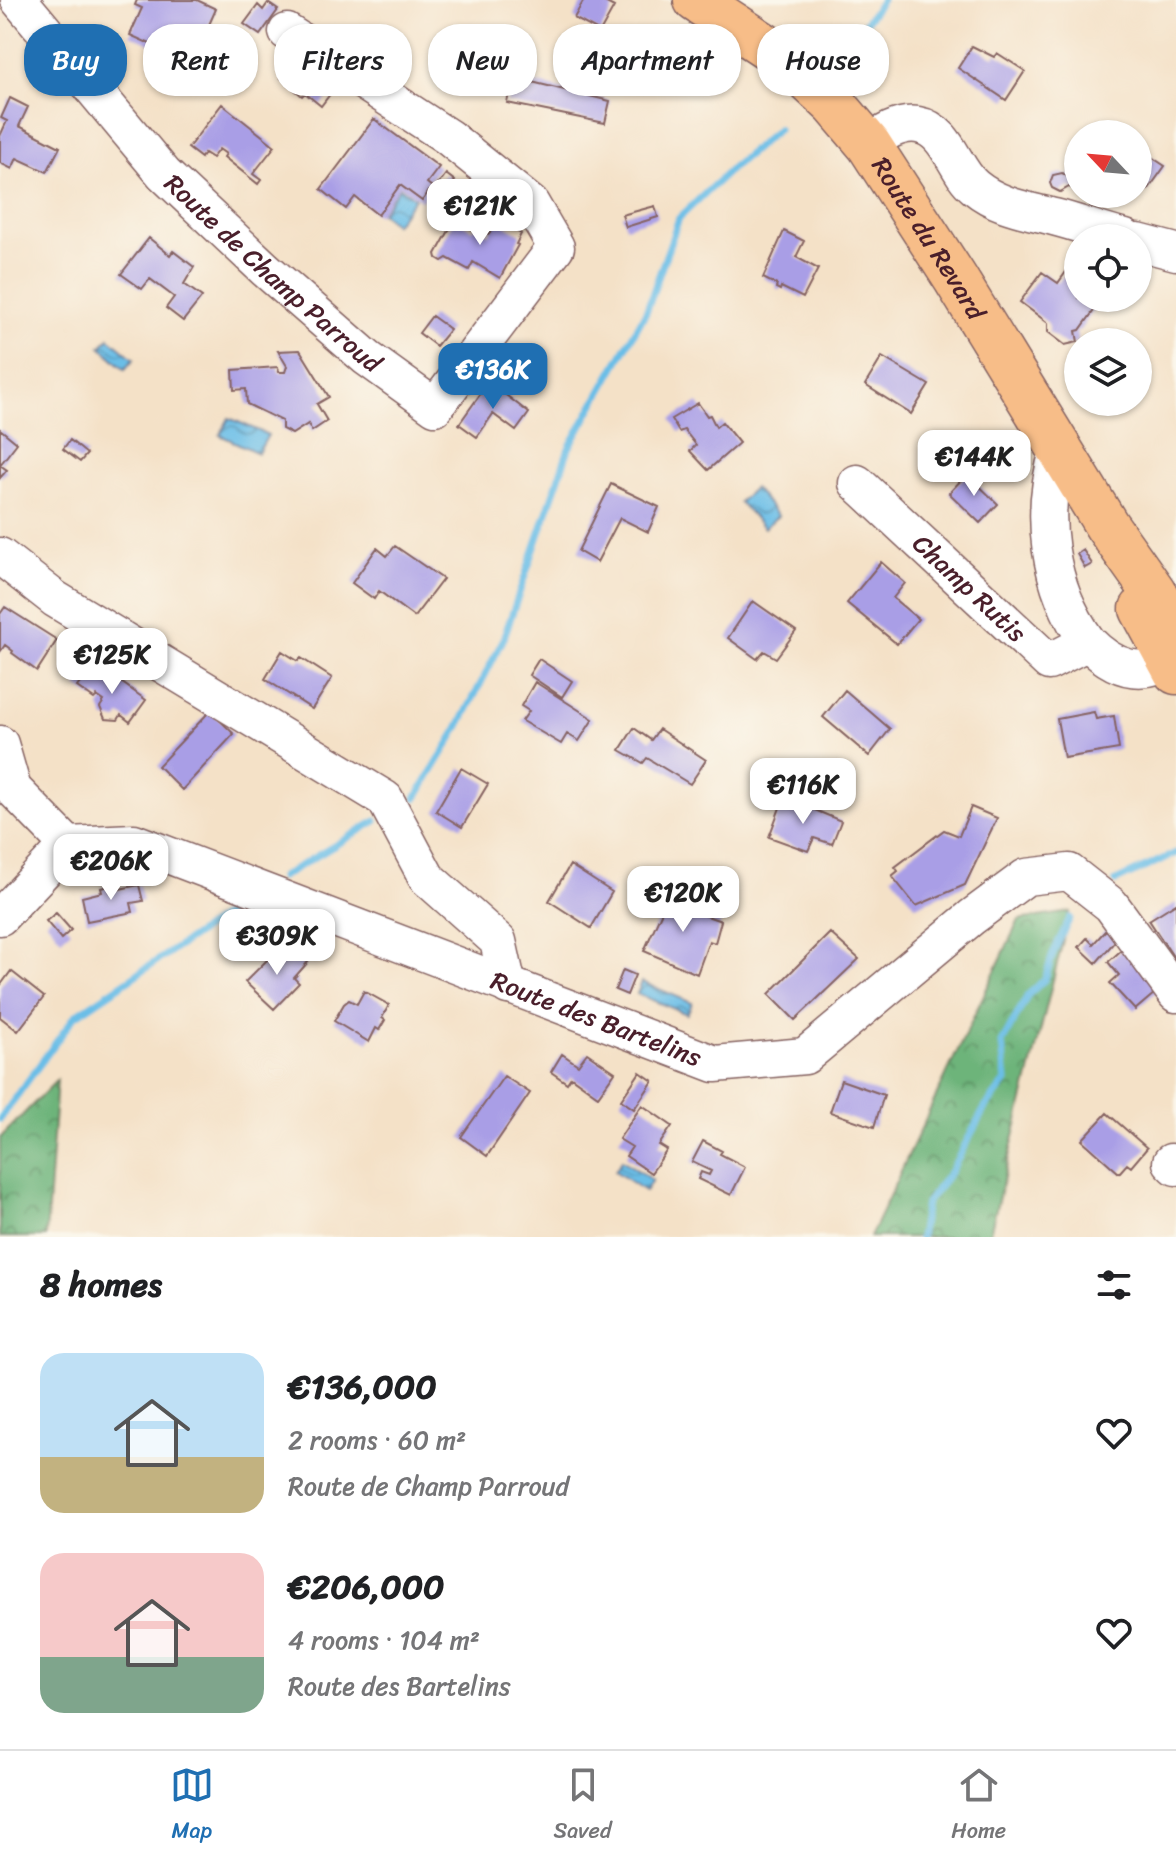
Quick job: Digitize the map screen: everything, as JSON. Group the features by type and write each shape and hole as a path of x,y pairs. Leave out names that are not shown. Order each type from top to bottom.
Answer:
{"main road":[{"name":"Route du Revard","path":"696,0 778,54 835,105 869,145 955,278 1107,526 1153,591 1174,655"}],"street":[{"name":"Route de Champ Parroud","path":"19,0 164,174 333,329 435,407 556,247 531,204 448,137 385,96"},
{"path":"869,145 879,135 901,127 917,125 932,130 973,186 994,199 1020,209 1074,224"},
{"path":"1152,246 1176,252"},
{"name":"Champ Rutis","path":"1059,449 1051,473 1047,502 1049,541 1069,611 1088,642 1104,659 1149,670 1174,655"},
{"name":"Champ Rutis","path":"857,483 1049,662 1088,642"},
{"path":"0,556 55,599 385,799 427,878 498,941 508,986"},
{"path":"0,744 6,794 68,845 0,917"},
{"name":"Route des Bartelins","path":"68,845 134,842 715,1064 805,1056 972,917 1026,877 1069,872 1111,905 1176,994"}],"green space":[{"path":"1070,912 989,1237 870,1237 1019,920"},
{"path":"57,1080 46,1237 0,1237 0,1138"}],"water":[{"path":"400,187 415,198 395,224 381,213"},
{"path":"109,338 134,359 125,369 101,347"},
{"path":"229,418 268,435 258,453 220,435"},
{"path":"754,488 778,516 764,528 739,502"},
{"path":"642,982 692,1003 687,1014 637,994"},
{"path":"622,1160 652,1180 645,1191 615,1171"}],"building":[{"path":"137,0 197,0 216,9 209,24 143,24 143,41 130,35 142,8 135,5"},
{"path":"584,0 601,0 614,7 604,24 585,24 574,18"},
{"path":"268,3 278,10 260,35 258,24 244,24 258,5 263,10"},
{"path":"972,46 994,57 997,53 1025,71 1006,100 958,68"},
{"path":"537,83 553,87 553,96 589,96 610,101 605,123 507,103 508,96 537,96"},
{"path":"309,96 329,96 321,106"},
{"path":"10,98 28,107 19,126 60,147 47,172 17,158 12,169 0,163 0,136 7,121 1,118"},
{"path":"222,104 275,146 253,174 261,180 258,184 224,157 226,154 219,149 212,158 204,153 201,158 188,148"},
{"path":"374,119 439,167 427,183 432,187 422,201 400,185 378,215 355,197 346,209 321,189"},
{"path":"1152,157 1165,166 1152,184"},
{"path":"1062,173 1064,190 1060,192 1050,183 1053,175"},
{"path":"446,174 455,181 443,197 434,190"},
{"path":"655,206 658,217 626,227 622,215"},
{"path":"455,220 473,230 476,226 489,234 497,220 521,234 500,278 473,262 469,270 447,258 442,261 437,258 436,254"},
{"path":"784,231 804,241 796,257 818,269 803,298 781,287 780,290 776,288 777,285 763,278"},
{"path":"149,238 170,255 173,251 194,267 184,284 202,297 183,321 166,308 174,297 150,279 142,289 121,274"},
{"path":"1042,272 1058,283 1064,275 1064,312 1093,312 1081,328 1064,328 1064,344 1048,332 1048,323 1020,302"},
{"path":"432,316 450,329 436,346 419,333"},
{"path":"300,350 329,397 317,404 327,421 312,431 308,424 292,434 282,429 282,421 247,404 246,389 234,390 233,370 278,367 279,372 285,372 287,366 278,351"},
{"path":"882,357 929,385 911,414 865,385"},
{"path":"489,382 529,413 516,431 493,414 477,437 459,424"},
{"path":"698,403 716,427 722,422 739,443 708,470 690,451 696,445 684,430 679,432 671,419"},
{"path":"0,429 17,443 0,465"},
{"path":"70,440 87,454 80,462 63,449"},
{"path":"0,465 7,470 0,478"},
{"path":"967,474 998,504 980,523 949,493"},
{"path":"611,484 659,507 648,532 620,518 597,562 578,551"},
{"path":"395,546 443,579 414,617 379,591 374,599 352,583 377,548 387,556"},
{"path":"1083,550 1092,564 1085,568 1077,554"},
{"path":"881,562 905,583 893,598 918,619 897,644 847,603"},
{"path":"753,601 796,631 776,658 764,651 757,659 728,638"},
{"path":"5,607 57,640 37,671 5,645 0,652 0,614"},
{"path":"282,651 298,661 301,658 332,678 312,709 265,679"},
{"path":"539,659 572,681 562,697 529,675"},
{"path":"91,668 108,680 111,675 146,700 130,722 121,715 118,720 105,719 100,707 104,701 97,696 94,699 77,687"},
{"path":"535,682 593,719 579,741 567,734 561,744 522,721 529,711 521,706"},
{"path":"845,690 890,729 869,756 823,717"},
{"path":"210,711 234,734 182,790 158,766"},
{"path":"1094,712 1096,719 1114,716 1119,749 1064,758 1057,719"},
{"path":"634,728 651,740 659,729 706,760 690,784 647,758 643,763 620,750"},
{"path":"461,768 488,784 462,827 436,811"},
{"path":"784,797 841,821 832,844 814,838 808,851 769,837"},
{"path":"971,807 997,818 965,885 916,906 892,876 898,871 895,867 944,830 959,836"},
{"path":"570,865 612,892 591,928 549,901"},
{"path":"139,885 143,901 131,903 133,912 87,921 82,897 102,892 101,888 109,886 110,891"},
{"path":"670,893 706,907 704,915 721,921 715,943 709,941 697,974 644,951"},
{"path":"1176,903 1176,961 1149,920"},
{"path":"56,913 71,930 61,939 46,921"},
{"path":"1113,930 1116,940 1096,963 1079,947 1087,938 1093,944 1105,931"},
{"path":"830,933 859,959 795,1020 769,994"},
{"path":"289,946 308,962 294,978 299,983 274,1009 245,982 271,956 277,961"},
{"path":"1126,946 1162,987 1135,1010 1110,983 1119,975 1108,962"},
{"path":"623,970 635,975 627,995 615,990"},
{"path":"11,971 44,997 18,1031 0,1017 0,986"},
{"path":"364,991 389,1005 382,1018 385,1020 379,1030 376,1028 369,1042 334,1021 344,1004 349,1000 357,1004"},
{"path":"587,1053 615,1072 598,1096 571,1077 567,1083 551,1072 562,1054 578,1065"},
{"path":"640,1072 653,1081 634,1109 621,1100"},
{"path":"504,1076 530,1093 487,1156 461,1137"},
{"path":"841,1080 884,1095 874,1127 830,1112"},
{"path":"642,1105 672,1126 659,1145 667,1150 651,1173 626,1156 632,1147 619,1139"},
{"path":"1107,1113 1147,1148 1131,1167 1127,1164 1119,1173 1082,1140"},
{"path":"703,1141 745,1167 731,1195 698,1179 701,1172 709,1175 711,1171 692,1162"}],"waterway":[{"path":"864,24 882,0"},
{"path":"416,798 457,730 503,640 569,448 646,312 679,218 778,129"},
{"path":"281,877 376,821"},
{"path":"1116,881 1176,853"},
{"path":"0,1119 75,1016 228,913"},
{"path":"920,1237 926,1203 951,1171 985,1108 1006,1081 1002,1043 1028,995 1045,979 1070,918"}]}
